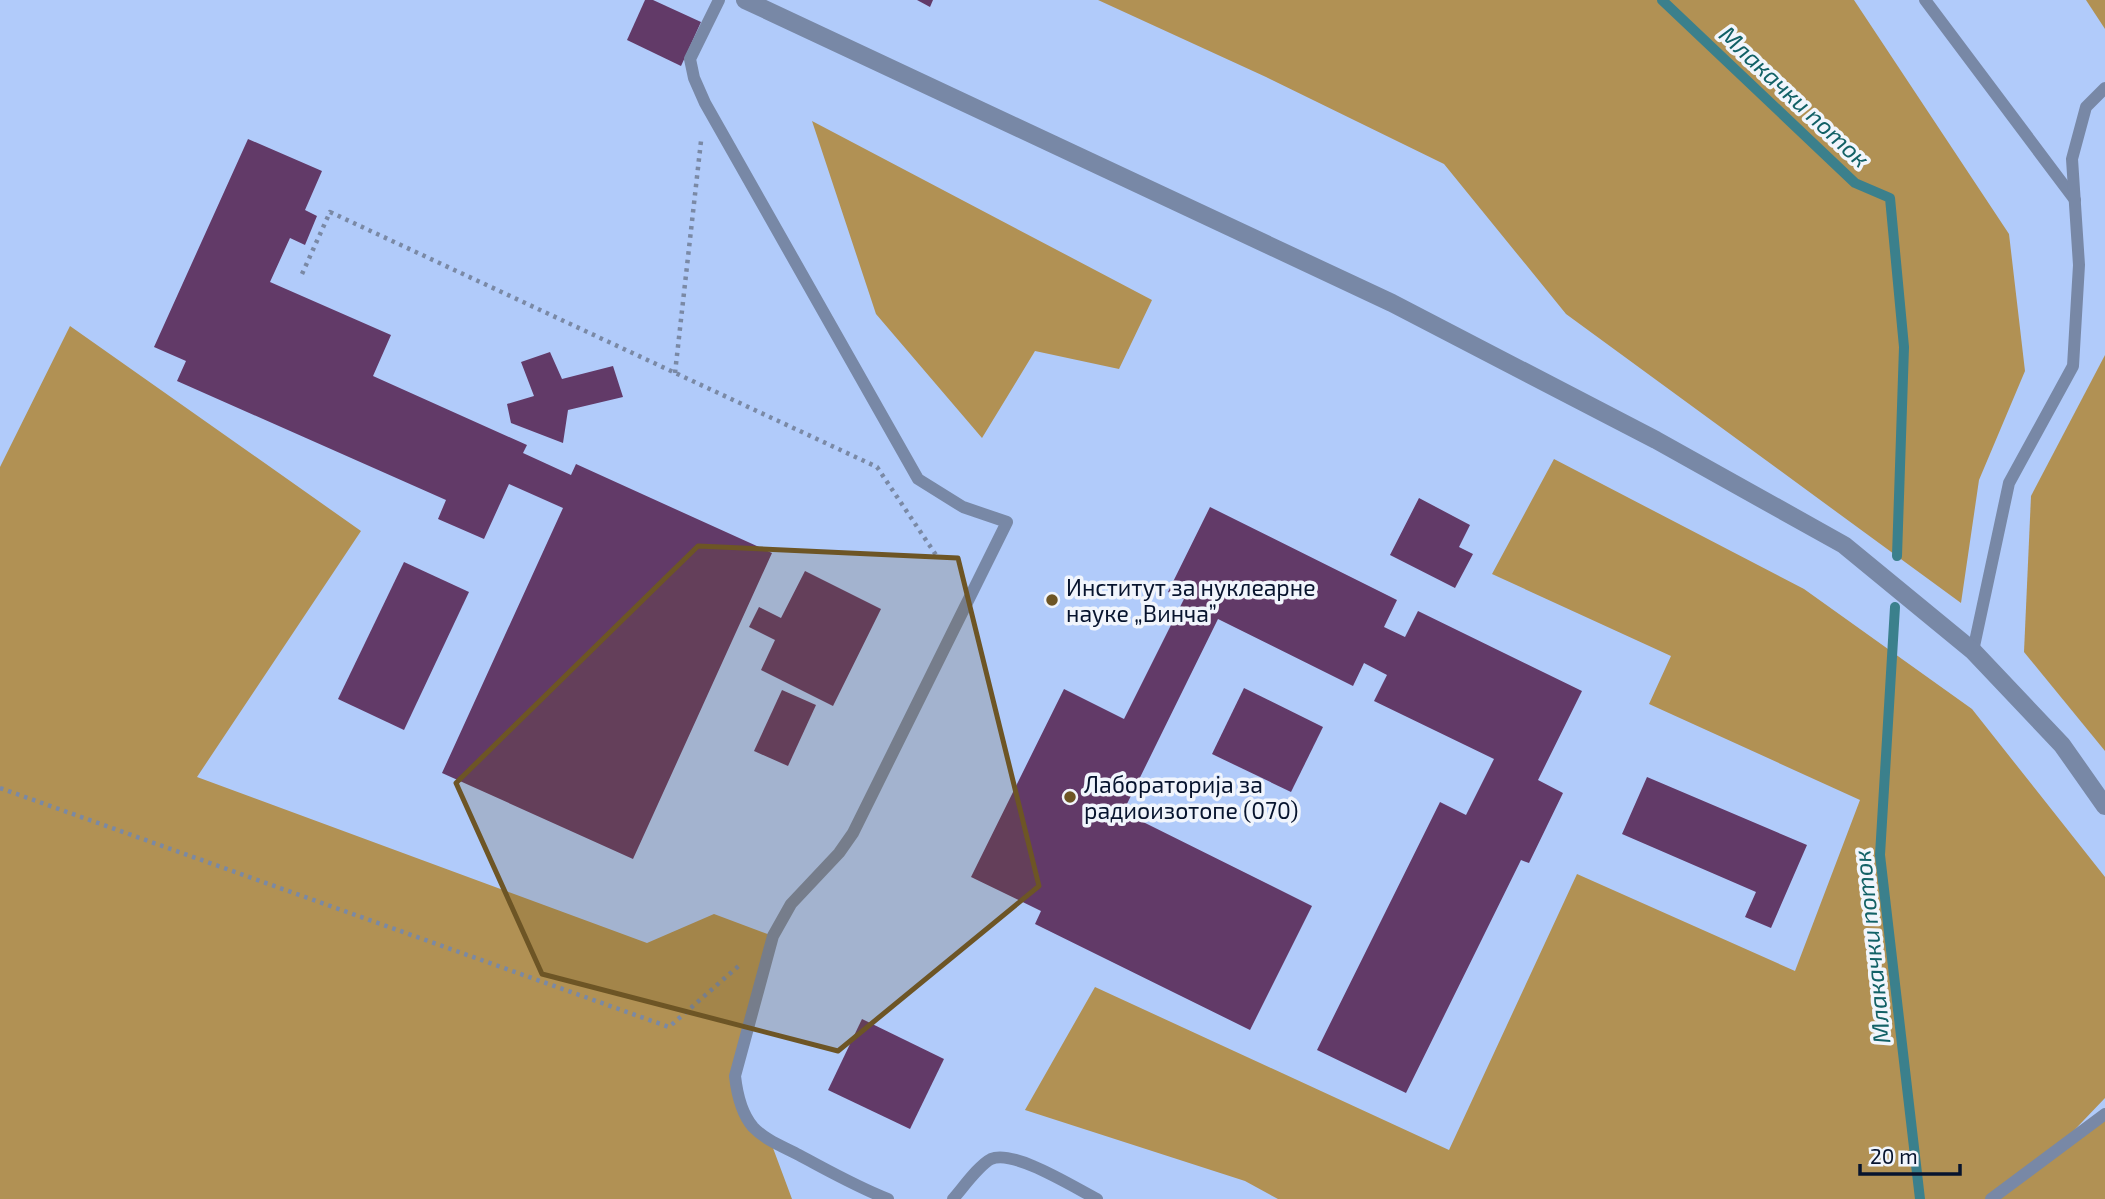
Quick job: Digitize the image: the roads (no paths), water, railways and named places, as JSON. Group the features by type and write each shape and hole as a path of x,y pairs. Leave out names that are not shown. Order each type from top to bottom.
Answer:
{"street":[{"path":"746,0 1392,303 1656,440 1844,545 1973,651 2062,745 2105,806"}],"lane":[{"path":"719,0 690,59 694,78 705,103 918,479 963,507 1007,522 853,833 839,853 791,904 773,936 735,1076 737,1095 744,1113 754,1127 770,1140 865,1190 888,1199"},
{"path":"1925,0 2075,201"},
{"path":"1973,651 2008,482 2073,366 2079,265 2072,159 2086,107 2105,88"},
{"path":"1991,1199 2105,1114"},
{"path":"953,1199 982,1166 990,1159 999,1158 1020,1161 1097,1199"}],"waterway":[{"name":"Млакачки поток","path":"1662,0 1855,183 1890,198 1904,347 1897,556"},
{"name":"Млакачки поток","path":"1895,607 1880,855 1920,1199"}],"place":[{"name":"Институт за нуклеарне науке „Винча”","path":"1052,600"},
{"name":"Лабораторија за радиоизотопе (070)","path":"1070,797"}]}
